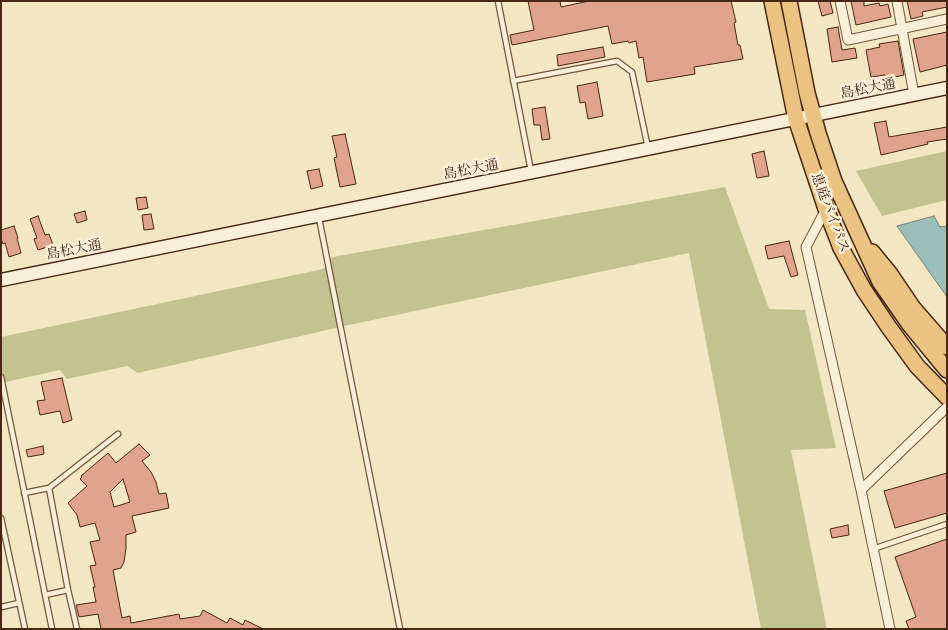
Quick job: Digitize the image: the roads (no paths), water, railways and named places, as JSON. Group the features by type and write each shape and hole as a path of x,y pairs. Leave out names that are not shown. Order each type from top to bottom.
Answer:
{"highway":[{"name":"恵庭バイパス","path":"772,1 796,119 841,248 864,290 888,326 918,366 947,397"},
{"name":"恵庭バイパス","path":"789,1 807,93 834,181 880,282 894,305 947,370"},
{"path":"860,237 890,274 913,308 947,347"}],"street":[{"path":"840,1 848,40 947,19"},
{"path":"897,1 914,95"},
{"name":"島松大通","path":"1,280 947,88"},
{"path":"826,209 806,247 861,490 890,629"},
{"path":"861,490 947,406"}],"lane":[{"path":"498,1 531,173"},
{"path":"513,81 617,61 632,72 648,149"},
{"path":"318,216 400,629"},
{"path":"1,377 52,629"},
{"path":"24,493 49,488 118,434"},
{"path":"49,488 77,629"},
{"path":"1,518 25,629"},
{"path":"873,548 947,524"},
{"path":"45,596 68,590"},
{"path":"1,607 19,603"}],"water":[{"path":"934,216 940,227 947,226 947,297 897,226"}]}
